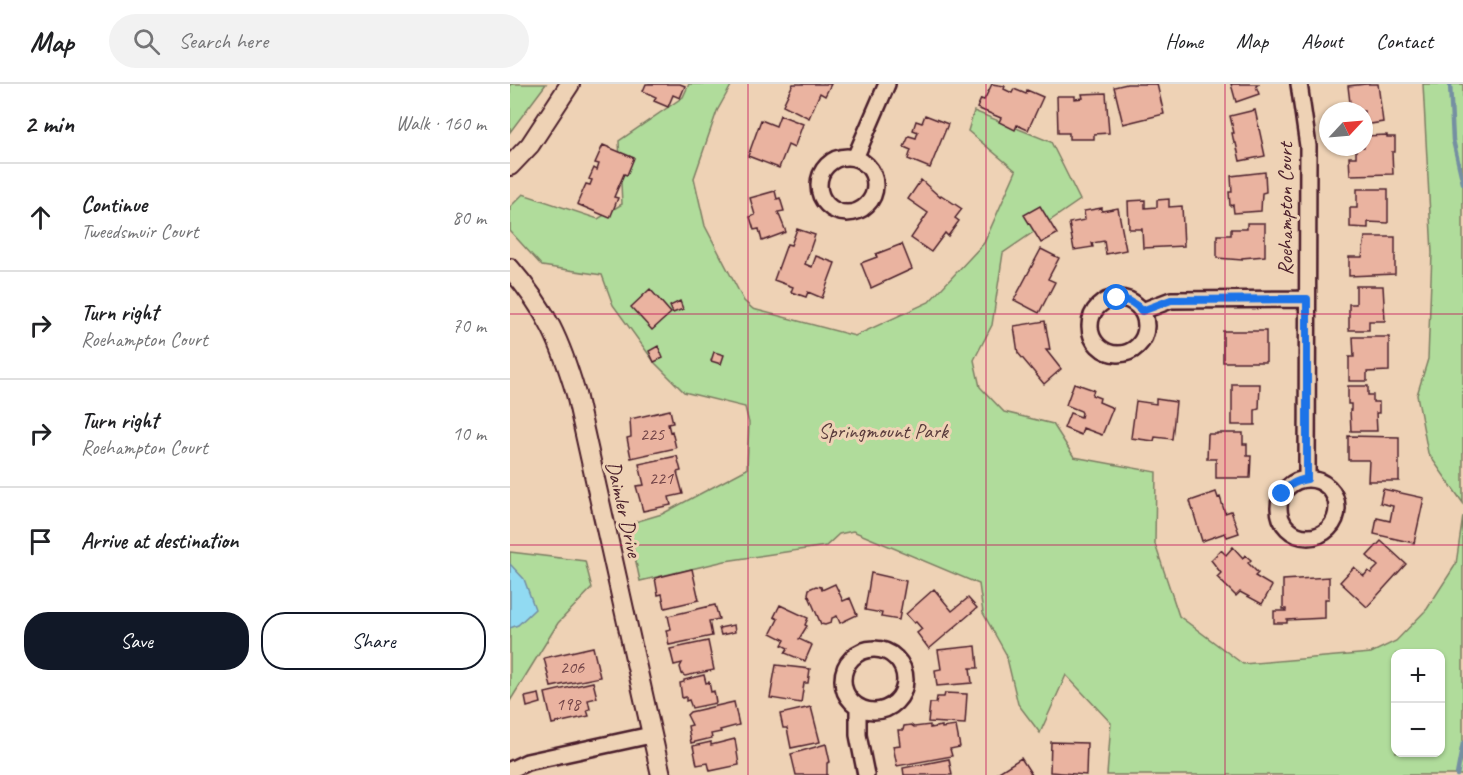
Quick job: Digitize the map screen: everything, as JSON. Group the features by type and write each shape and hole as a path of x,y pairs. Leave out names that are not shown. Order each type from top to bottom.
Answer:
{"street":[{"path":"510,166 530,145 570,84"},
{"path":"855,158 887,84"},
{"name":"Roehampton Court","path":"1299,84 1308,146 1307,479"},
{"name":"Daimler Drive","path":"510,268 532,293 550,323 563,353 576,394 661,775"},
{"path":"1142,311 1171,300 1307,299"},
{"path":"858,707 868,711 881,710 891,706 899,698 904,688 904,674 900,664 888,652 878,649 857,653 844,669 844,690 849,699 858,707 858,735 866,775"},
{"path":"510,771 527,762 651,735"}],"green space":[{"path":"510,84 546,84 510,132"},
{"name":"Springmount Park","path":"689,84 732,84 717,111 694,178 705,226 744,301 753,309 855,336 929,302 984,243 1016,171 968,131 974,111 1051,142 1080,200 1003,253 992,325 974,360 980,387 1004,412 1053,424 1074,457 1156,472 1155,544 1179,616 1243,664 1371,653 1396,641 1427,609 1456,564 1463,516 1463,775 1107,775 1111,723 1066,675 1040,733 1018,704 1006,654 983,613 979,584 853,531 839,534 826,546 725,561 640,581 628,524 662,514 747,469 749,423 745,407 684,392 655,363 613,305 602,275 542,266 510,231 510,207 523,194 598,219 622,204 619,141 683,97"},
{"path":"1423,84 1463,84 1463,503 1428,453 1417,395 1428,359 1432,253"},
{"path":"510,552 585,561 592,588 558,623 510,701"}],"water":[{"path":"510,564 524,579 535,609 518,625 510,628"}],"building":[{"path":"646,84 685,86 680,98 673,95 668,107 654,101 656,97 643,91"},
{"path":"793,84 831,84 825,96 820,93 809,118 783,105"},
{"path":"992,84 1005,86 1004,89 1012,93 1014,89 1026,94 1027,90 1043,97 1028,130 1017,125 1015,130 999,122 1001,118 977,108"},
{"path":"1127,84 1157,84 1164,114 1123,124 1114,87"},
{"path":"1231,84 1259,84 1256,86 1259,94 1236,102"},
{"path":"1378,84 1383,122 1373,124 1373,102 1350,102 1348,86"},
{"path":"1106,93 1109,133 1094,134 1094,139 1069,139 1069,133 1058,133 1057,96 1075,96 1075,99 1083,98 1082,94"},
{"path":"1255,110 1265,156 1240,161 1236,143 1234,143 1230,116"},
{"path":"780,115 803,124 794,148 788,145 779,168 748,156 761,120 776,126"},
{"path":"925,115 948,124 930,168 908,159 911,150 904,147 909,136 916,138 918,132 913,130 916,121 922,123"},
{"path":"1373,136 1395,137 1395,152 1392,152 1393,174 1350,175 1349,157 1373,156"},
{"path":"603,145 634,158 614,197 618,198 610,218 577,204 586,184 590,185 592,180 589,179 594,168 597,170 599,164 595,163"},
{"path":"1265,172 1266,192 1262,193 1261,211 1234,213 1233,205 1230,206 1231,176"},
{"path":"921,180 940,197 941,195 962,209 955,218 959,221 948,236 945,233 931,252 911,238 928,213 908,199"},
{"path":"1357,189 1388,189 1388,223 1368,222 1368,228 1350,227 1350,208 1357,208"},
{"path":"775,191 784,211 778,212 786,232 762,241 759,229 754,230 750,217 755,215 750,198"},
{"path":"1169,199 1169,207 1182,206 1184,246 1143,248 1142,229 1129,229 1128,201 1145,200 1145,208 1157,207 1157,200"},
{"path":"1040,206 1057,234 1041,243 1024,215"},
{"path":"1102,208 1102,211 1118,208 1126,250 1106,254 1104,241 1092,243 1093,247 1074,250 1069,223 1085,220 1084,211"},
{"path":"1247,223 1265,223 1265,256 1242,258 1242,260 1217,258 1217,235 1231,235 1231,229 1247,229"},
{"path":"797,229 815,235 805,264 812,267 816,256 835,263 822,298 808,292 806,297 791,292 793,287 774,280 787,244 791,245"},
{"path":"1365,237 1395,237 1395,274 1349,276 1349,257 1362,257"},
{"path":"902,244 912,269 871,288 861,263 877,257 876,254"},
{"path":"1041,249 1059,258 1048,279 1055,282 1039,313 1014,300"},
{"path":"1356,286 1383,286 1385,321 1369,321 1369,330 1349,330 1349,304 1356,304"},
{"path":"650,289 671,313 652,330 631,307"},
{"path":"680,301 683,309 673,313 670,306"},
{"path":"1045,321 1050,350 1046,350 1061,369 1044,384 1018,353 1014,326"},
{"path":"1223,331 1266,331 1266,362 1223,362"},
{"path":"1353,337 1389,337 1389,371 1367,372 1367,381 1349,381 1349,357 1354,357"},
{"path":"658,346 663,358 654,362 649,351"},
{"path":"714,352 724,355 721,364 711,361"},
{"path":"1074,383 1094,390 1092,395 1100,398 1099,402 1113,408 1102,435 1083,428 1081,435 1064,428 1070,413 1081,417 1082,413 1066,405"},
{"path":"1232,384 1260,384 1259,409 1255,410 1255,425 1232,425"},
{"path":"1348,386 1368,386 1368,395 1373,395 1373,402 1379,402 1379,413 1376,413 1377,431 1351,431"},
{"path":"1156,399 1176,402 1172,439 1155,437 1154,441 1131,438 1136,401 1156,404"},
{"path":"670,410 673,423 668,424 676,448 631,458 627,438 631,437 630,419"},
{"path":"1243,433 1243,444 1247,444 1247,456 1251,456 1250,478 1216,478 1216,459 1207,459 1208,434"},
{"path":"1348,436 1399,437 1399,481 1368,481 1369,460 1348,460"},
{"path":"677,456 681,471 677,472 683,494 669,497 671,505 643,511 636,486 644,485 639,464"},
{"path":"1383,489 1424,498 1414,543 1374,534 1377,518 1390,521 1393,506 1380,503"},
{"path":"1216,492 1225,513 1231,511 1239,533 1227,537 1225,533 1202,541 1190,501"},
{"path":"1381,541 1406,564 1367,607 1340,582 1354,567 1364,576 1378,566 1367,556"},
{"path":"1233,547 1243,558 1245,555 1251,560 1248,563 1258,573 1255,576 1272,586 1262,604 1240,592 1236,596 1217,577 1221,573 1211,560 1221,550 1226,555"},
{"path":"692,569 699,600 665,608 662,594 658,595 655,578"},
{"path":"871,573 906,581 899,620 881,617 882,613 865,610"},
{"path":"1329,577 1329,599 1325,599 1325,618 1274,623 1274,611 1286,611 1283,609 1283,580"},
{"path":"835,584 843,601 850,598 857,615 840,623 837,616 832,618 831,623 821,624 808,594 809,589 816,586 821,587 822,590"},
{"path":"934,589 952,611 968,598 977,608 929,649 917,633 922,629 906,614"},
{"path":"715,605 719,619 709,621 712,636 669,645 666,630 671,629 668,616"},
{"path":"780,605 808,618 805,625 807,626 799,639 812,645 805,661 785,653 788,648 782,645 785,640 771,633 778,619 774,617"},
{"path":"734,625 735,632 721,635 719,628"},
{"path":"708,641 714,670 685,676 682,674 680,667 682,663 674,665 670,649"},
{"path":"976,646 978,668 970,668 972,683 937,686 935,670 941,669 938,650"},
{"path":"593,647 600,677 551,687 544,658"},
{"path":"776,665 810,669 808,683 804,683 801,703 770,698"},
{"path":"704,675 706,683 709,682 711,692 714,691 716,703 692,708 689,700 686,701 686,697 682,698 680,683"},
{"path":"593,682 597,698 588,700 589,716 552,724 545,693"},
{"path":"945,693 967,694 965,724 928,722 930,703 936,703 937,697 944,697"},
{"path":"539,694 541,703 527,707 525,697"},
{"path":"734,702 739,725 711,734 712,738 691,743 688,726 692,725 687,715 690,712"},
{"path":"811,707 820,742 791,748 787,728 783,728 780,714"},
{"path":"911,725 914,727 930,725 930,728 956,726 960,747 950,749 952,756 897,766 893,746 900,745 898,730"},
{"path":"735,739 739,765 710,771 708,763 697,765 693,746 711,742 711,745"},
{"path":"1051,742 1087,743 1086,775 1050,772"},
{"path":"826,744 830,762 827,763 827,775 796,775 791,754"},
{"path":"1021,758 1032,775 994,775"},
{"path":"949,759 952,775 904,775 903,768"}],"waterway":[{"path":"1450,84 1453,140 1463,183"},
{"path":"1457,775 1463,743"}],"route":[{"path":"1117,298 1127,299 1142,311 1171,300 1307,299 1307,479 1288,486 1282,494"}]}
